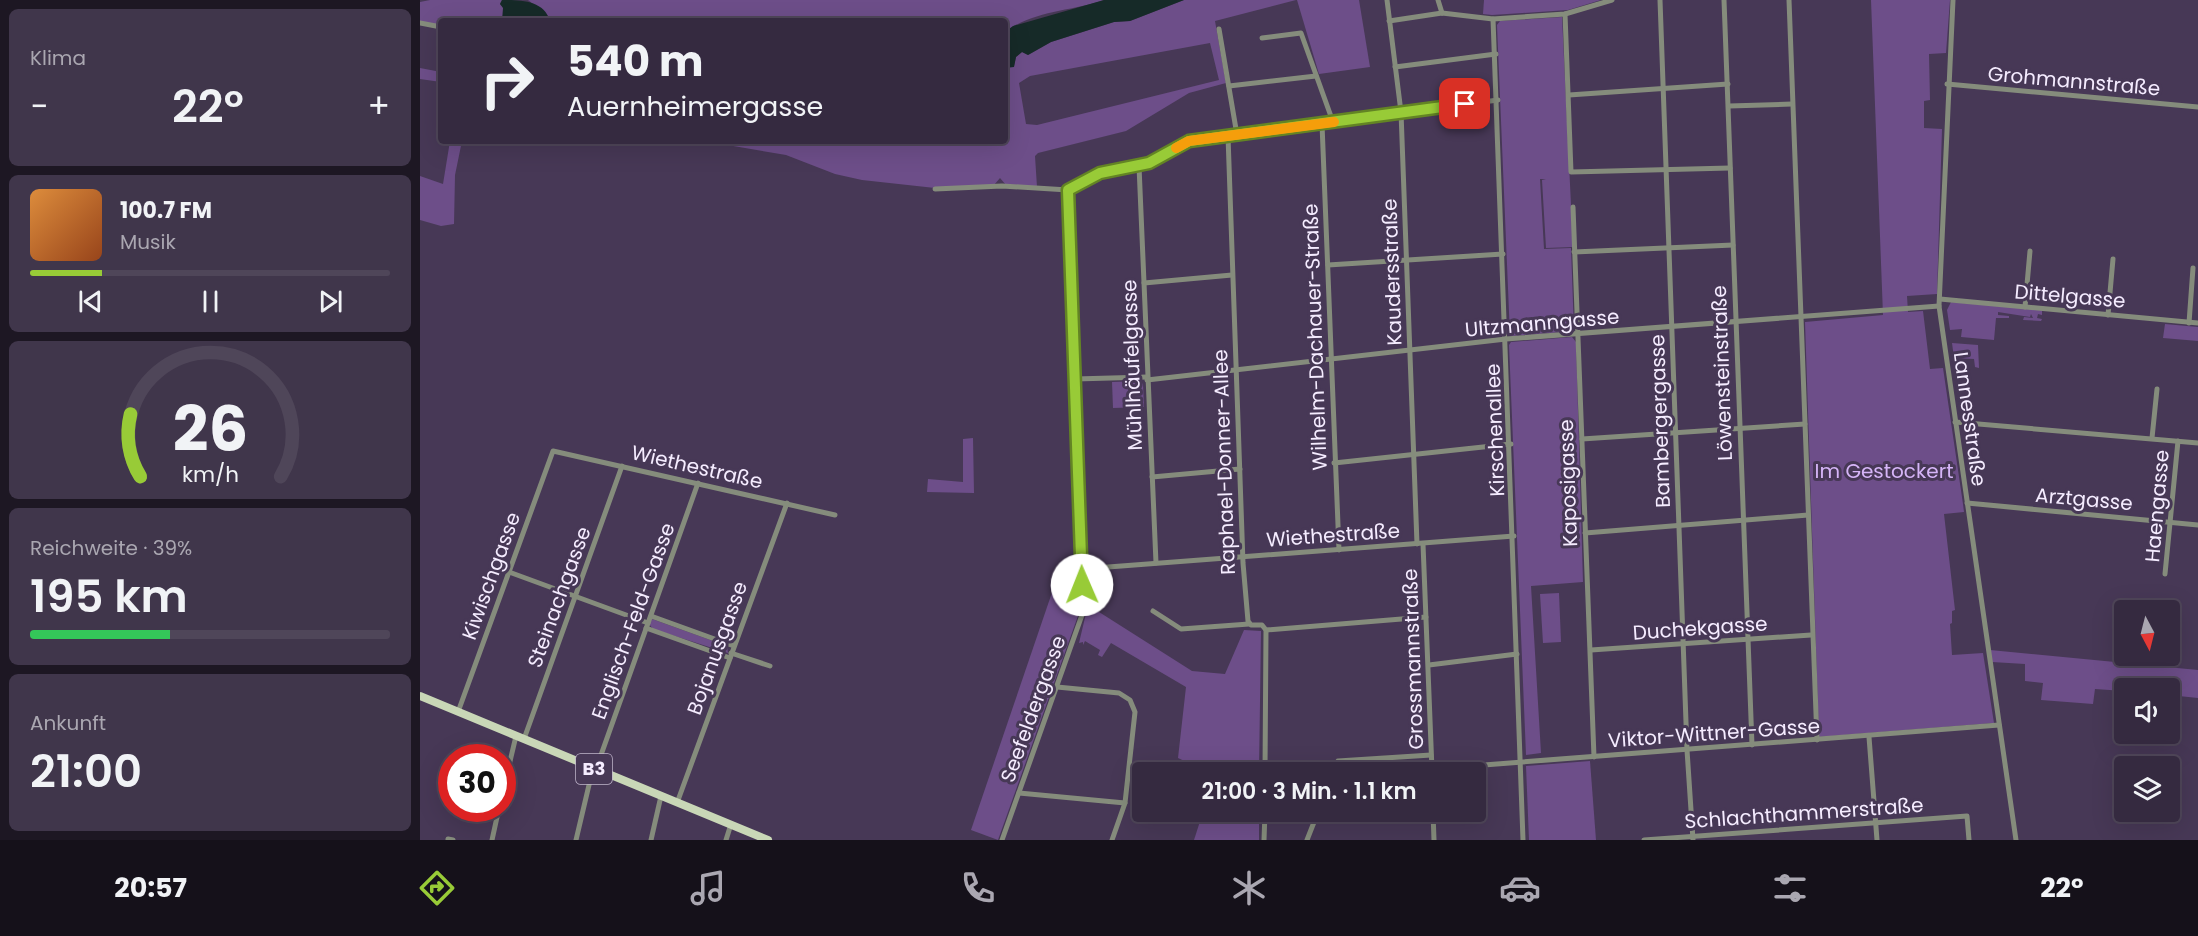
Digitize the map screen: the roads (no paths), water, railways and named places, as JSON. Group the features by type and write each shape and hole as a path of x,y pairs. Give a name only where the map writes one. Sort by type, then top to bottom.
{"main road":[{"name":"B3","path":"420,696 768,840"}],"street":[{"name":"Kaudersstraße","path":"1387,0 1401,112 1414,454 1420,544"},
{"path":"1438,0 1442,13"},
{"path":"1389,21 1442,13 1493,19 1565,14 1612,0"},
{"name":"Bambergergasse","path":"1660,0 1692,838"},
{"name":"Löwensteinstraße","path":"1724,0 1752,745"},
{"path":"1789,0 1811,635 1817,740"},
{"name":"Lannesstraße","path":"1953,0 1947,84 1940,302 1955,422 2016,840"},
{"path":"1565,14 1571,172 1730,168"},
{"name":"Kirschenallee","path":"1493,19 1511,444 1519,761 1524,840"},
{"path":"420,23 438,26"},
{"path":"1219,29 1237,135"},
{"path":"1262,38 1301,33 1333,122"},
{"path":"1395,67 1496,54"},
{"path":"1229,86 1316,76"},
{"path":"1569,94 1728,84"},
{"name":"Grohmannstraße","path":"1947,84 2198,107"},
{"path":"935,189 1002,186 1068,190 1100,173 1149,163 1189,141 1498,100"},
{"path":"1729,106 1792,104"},
{"name":"Wilhelm-Dachauer-Straße","path":"1322,124 1338,550"},
{"name":"Raphael-Donner-Allee","path":"1228,136 1243,557 1249,624"},
{"name":"Mühlhäufelgasse","path":"1139,166 1156,563"},
{"name":"Seefeldergasse","path":"1002,840 1082,615 1068,190"},
{"name":"Kaposigasse","path":"1573,207 1594,757"},
{"path":"1574,252 1732,245"},
{"path":"2025,307 2030,251"},
{"path":"1328,265 1503,254"},
{"path":"2108,315 2113,259"},
{"path":"2189,322 2193,267"},
{"path":"1144,283 1232,275"},
{"name":"Dittelgasse","path":"1940,302 2025,307 2198,323"},
{"name":"Ultzmanngasse","path":"1075,379 1147,379 1506,339 1801,317 1940,302"},
{"path":"2152,438 2157,389"},
{"path":"1955,422 2198,443"},
{"path":"1582,440 1805,424"},
{"name":"Haengasse","path":"2165,574 2178,441"},
{"path":"1334,463 1511,444"},
{"name":"Wiethestraße","path":"553,451 835,515"},
{"name":"Kiwischgasse","path":"458,712 553,451"},
{"name":"Steinachgasse","path":"516,751 575,598 622,466"},
{"path":"1152,477 1240,469"},
{"name":"Englisch-Feld-Gasse","path":"576,840 594,769 698,483"},
{"name":"Bojanusgasse","path":"677,803 787,503"},
{"name":"Arztgasse","path":"1967,503 2198,525"},
{"path":"1585,533 1808,515"},
{"name":"Wiethestraße","path":"1082,569 1514,536"},
{"name":"Grossmannstraße","path":"1420,544 1429,665 1431,762"},
{"path":"509,572 647,625 770,666"},
{"path":"1153,611 1181,629 1249,624 1262,625 1266,630 1265,762"},
{"path":"651,616 731,652"},
{"path":"1266,630 1426,617"},
{"name":"Duchekgasse","path":"1591,650 1811,635"},
{"path":"1429,665 1517,654"},
{"path":"1057,687 1119,693 1133,705 1135,712 1125,803 1112,840"},
{"name":"Viktor-Wittner-Gasse","path":"1486,765 1869,737 1999,725"},
{"path":"1869,737 1878,840"},
{"path":"1337,762 1431,754"},
{"path":"1019,793 1125,803"},
{"path":"651,840 661,796"},
{"name":"Schlachthammerstraße","path":"1644,840 1967,816 1969,840"},
{"path":"492,840 496,822"},
{"path":"1264,840 1265,822"},
{"path":"1307,840 1314,822"},
{"path":"1433,822 1434,840"},
{"path":"726,840 731,824"}],"park label":[{"name":"Im Gestockert","path":"1884,471"}]}
